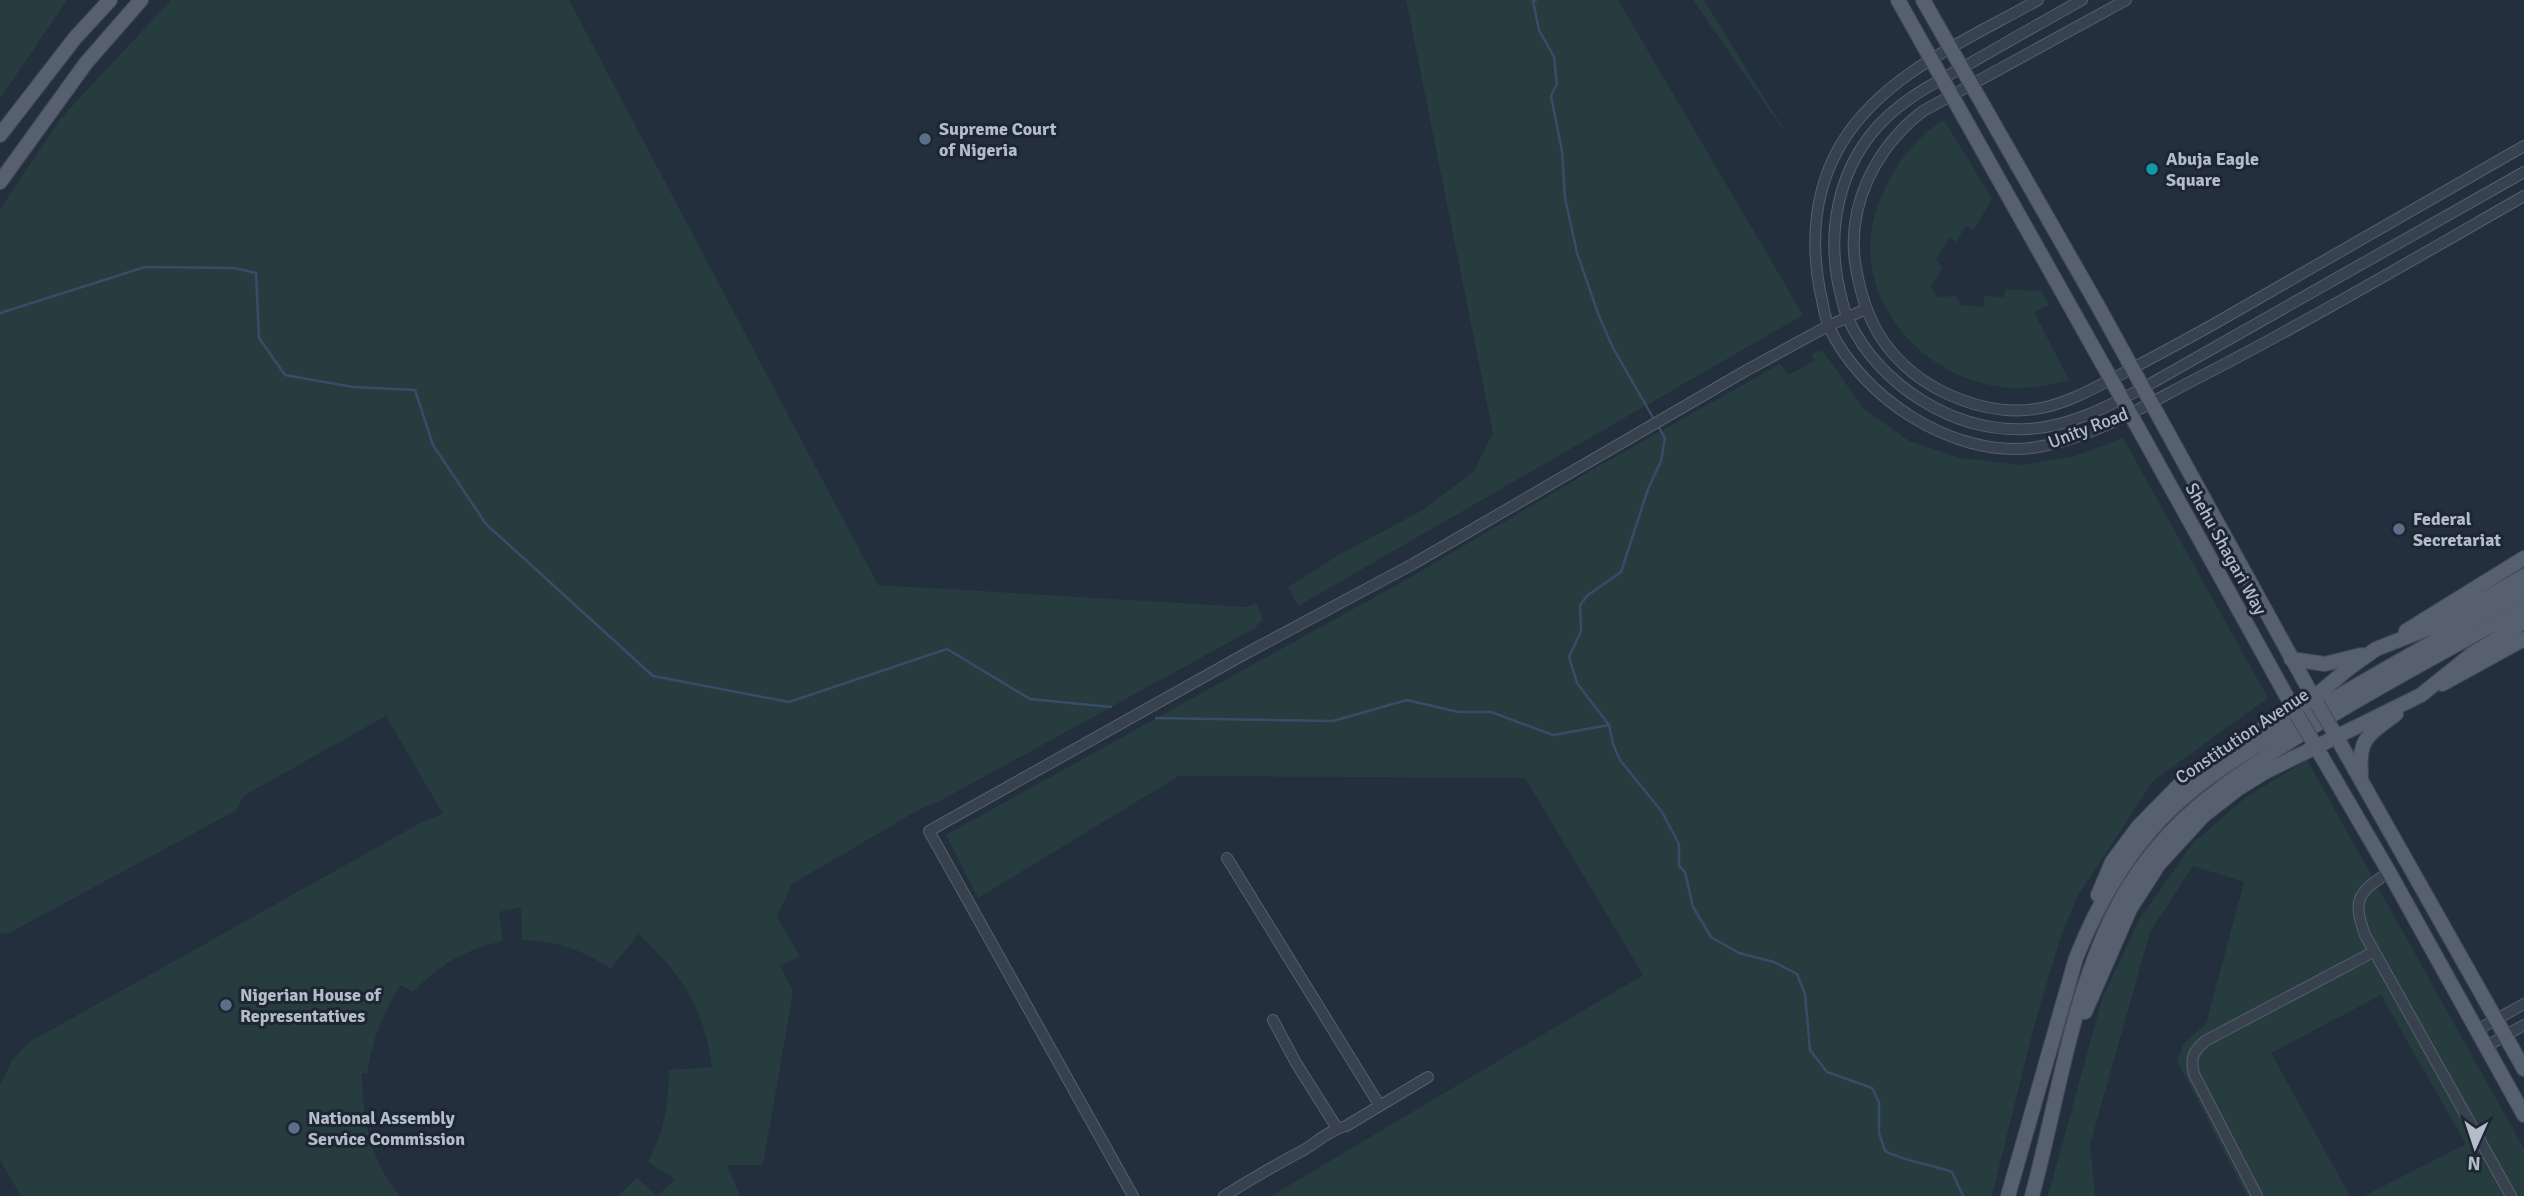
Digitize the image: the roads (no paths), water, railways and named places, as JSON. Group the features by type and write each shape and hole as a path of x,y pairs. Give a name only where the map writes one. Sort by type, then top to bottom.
{"main road":[{"path":"1,134 75,38 110,0"},
{"path":"0,182 94,54 142,0"},
{"name":"Shehu Shagari Way","path":"1898,0 2112,379 2295,712 2389,872 2524,1115"},
{"name":"Shehu Shagari Way","path":"1923,0 2151,402 2291,659 2524,1069"},
{"path":"2291,659 2325,664 2376,649 2524,558"},
{"name":"Constitution Avenue","path":"2008,1196 2076,958 2112,862 2138,827 2182,782 2210,761 2315,701 2376,649 2445,622 2524,576"},
{"name":"Constitution Avenue","path":"2090,923 2139,844 2161,819 2201,783 2339,695 2524,591"},
{"name":"Constitution Avenue","path":"2032,1196 2091,970 2122,896 2159,845 2180,821 2206,798 2267,755 2348,705 2524,607"},
{"path":"2361,780 2359,758 2362,745 2382,725 2472,654 2524,622"},
{"path":"2073,1034 2090,1003 2130,909 2159,864 2203,816 2239,788 2314,743 2421,695 2524,639"}],"street":[{"name":"Unity Road","path":"2038,0 1932,60 1890,87 1871,104 1834,157 1819,200 1814,241 1815,261 1828,326 1859,372 1882,395 1932,430 1957,439 1979,445 2029,448 2055,444 2125,406 2143,388 2524,172"},
{"name":"Unity Road","path":"2082,0 1942,78 1900,105 1885,118 1857,155 1840,195 1833,244 1837,278 1847,318 1873,359 1895,381 1928,404 1961,419 1982,425 2029,429 2053,426 2125,406 2151,402 2323,312 2524,196"},
{"name":"Unity Road","path":"2126,0 1923,111 1890,141 1877,160 1862,194 1853,254 1866,309 1890,350 1907,367 1956,398 1985,407 2018,410 2044,408 2070,400 2132,369 2524,146"},
{"path":"1133,1196 929,831 1401,570 1728,380 1828,326 1866,309"},
{"path":"1227,858 1380,1106"},
{"path":"2389,872 2360,895 2358,915 2373,951 2511,1196"},
{"path":"2257,1196 2194,1074 2191,1063 2193,1052 2205,1041 2373,951"},
{"path":"2477,1030 2524,1004"},
{"path":"1273,1020 1296,1063 1337,1128"},
{"path":"2486,1047 2524,1025"},
{"path":"1224,1196 1269,1167 1303,1150 1337,1128 1346,1126 1428,1077"}],"waterway":[{"path":"1536,0 1533,1 1539,30 1554,57 1557,84 1551,96 1562,151 1565,198 1577,253 1613,348 1655,421"},
{"path":"0,313 145,267 234,268 256,273 259,338 285,375 353,387 415,390 433,445 486,524 653,676 789,702 947,649 1030,699 1111,707"},
{"path":"1658,426 1665,438 1661,461 1648,489 1621,572 1588,595 1580,605 1581,631 1569,657 1577,683 1609,725 1620,760 1662,812 1679,844 1679,866 1685,872 1693,907 1711,937 1739,953 1774,962 1797,974 1805,994 1810,1050 1827,1072 1872,1088 1879,1102 1879,1133 1885,1151 1952,1172 1963,1196"},
{"path":"1156,718 1333,721 1407,700 1458,712 1491,712 1553,735 1609,725"}],"place":[{"name":"Supreme Court of Nigeria","path":"925,139"},
{"name":"Abuja Eagle Square","path":"2152,169"},
{"name":"Federal Secretariat","path":"2399,529"},
{"name":"Nigerian House of Representatives","path":"226,1005"},
{"name":"National Assembly Service Commission","path":"294,1128"}]}
